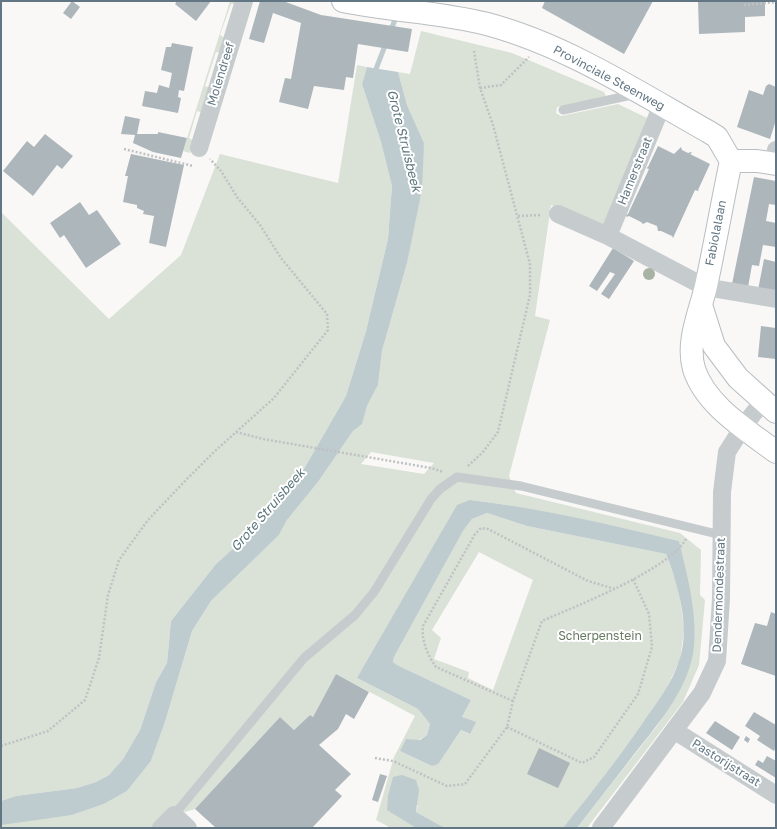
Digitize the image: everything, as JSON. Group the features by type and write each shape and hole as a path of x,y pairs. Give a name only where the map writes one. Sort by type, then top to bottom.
{"main road":[{"name":"Provinciale Steenweg","path":"343,1 372,7 462,18 489,25 542,44 572,57 640,93 717,137 731,161"},
{"path":"731,161 775,159"},
{"name":"Fabiolalaan","path":"731,161 692,343 694,369 704,390 720,408 776,452"},
{"path":"703,296 714,346 738,378 770,406"}],"street":[{"name":"Molendreef","path":"199,148 244,1"},
{"name":"Hamerstraat","path":"608,236 662,105"},
{"path":"558,214 608,236 703,296 776,299"},
{"name":"Dendermondestraat","path":"601,828 702,693 717,661 721,599 722,492 727,452 743,427 770,406"},
{"name":"Pastorijstraat","path":"675,731 776,795"},
{"path":"161,828 174,815 188,828"}],"lane":[{"path":"563,110 640,93"},
{"path":"174,815 304,658 355,615 374,592 431,499 440,489 457,477 521,486 721,535"}],"path":[{"path":"744,5 776,2"},
{"path":"480,88 501,85 542,44"},
{"path":"457,477 483,452 498,432 530,295 530,264 493,125 480,88 474,51"},
{"path":"1,746 48,731 85,700 99,658 108,595 119,560 148,520 210,456 274,398 328,330 327,314 281,258 260,225 237,197 221,171 199,148"},
{"path":"124,149 193,166"},
{"path":"518,216 558,214"},
{"path":"236,432 263,439 366,458 431,468"},
{"path":"513,701 436,668 430,659 422,633 423,626 475,534 481,528 488,529 588,581 615,589"},
{"path":"375,758 393,761 447,786 465,784 507,727 513,701 542,621 615,589 634,579 663,562 686,542"},
{"path":"507,727 582,762 594,757 638,694 652,647 649,614 634,579"}],"green space":[{"path":"230,1 239,1 238,5 231,4 220,35 227,39 222,53 216,52 205,86 211,88 204,113 197,111 189,138 194,141 190,153 183,151"},
{"name":"Scherpenstein","path":"421,31 512,53 604,92 607,98 557,107 556,113 561,116 618,104 647,118 603,228 551,205 535,316 550,320 509,476 516,493 680,533 701,550 700,595 705,600 699,665 683,702 587,828 577,828 657,726 677,695 691,663 679,541 549,513 497,503 470,500 357,678 418,709 430,724 427,735 400,751 432,766 450,746 461,730 469,734 462,717 471,700 393,662 394,657 463,531 472,519 487,513 527,526 666,554 679,590 684,630 680,660 666,689 619,758 563,828 445,828 416,812 418,805 388,810 416,828 391,828 376,820 394,757 415,716 336,674 313,717 310,715 294,730 280,717 195,809 174,815 161,828 1,828 1,825 11,822 72,815 104,804 127,791 151,761 165,722 192,631 211,601 279,535 287,520 318,482 353,431 362,423 367,406 378,385 382,351 407,263 424,143 407,105 398,72 410,74","holes":["371,452 434,463 424,474 361,464","479,552 533,580 493,690 468,678 469,672 434,659 441,638 432,630"]},
{"path":"357,65 367,67 362,84 381,142 392,186 388,239 366,331 346,396 301,474 247,536 216,564 171,621 167,663 156,682 140,730 123,759 109,775 96,782 77,788 16,796 1,801 1,212 109,319 181,255 220,154 338,183"}],"water":[{"path":"367,67 398,72 407,105 424,143 422,189 407,263 382,351 378,385 367,406 362,424 353,431 318,482 287,520 279,535 211,601 192,631 165,722 151,761 127,791 104,804 72,815 1,825 1,801 16,796 77,788 96,782 109,775 123,759 140,730 156,682 167,663 171,621 216,564 247,536 301,474 346,396 366,331 388,239 392,186 381,142 362,84"},
{"path":"470,500 549,512 679,541 691,593 695,633 691,662 686,678 679,693 660,721 577,828 563,828 605,775 634,735 664,692 676,669 684,635 682,607 675,579 666,554 527,526 487,513 472,519 463,531 394,657 393,662 471,700 462,717 476,722 470,734 461,730 438,764 432,766 400,751 406,739 420,740 427,735 430,724 418,709 357,678 457,505"},
{"path":"402,775 416,780 419,790 416,812 445,828 416,828 387,810 388,796 393,777"}],"building":[{"path":"72,1 80,7 71,19 63,13"},
{"path":"177,1 211,1 196,21 175,4"},
{"path":"260,1 283,1 321,15 412,29 408,52 358,44 353,78 346,77 344,90 314,86 308,109 279,102 285,78 291,79 301,23 273,13 264,43 249,39"},
{"path":"545,1 653,1 624,54 542,8"},
{"path":"698,1 765,1 765,16 745,17 745,32 699,34"},
{"path":"172,43 193,47 184,91 179,90 178,97 181,98 178,113 142,106 145,91 157,93 159,85 169,88 172,73 161,70 166,47 171,47"},
{"path":"769,84 776,87 776,120 770,139 737,127 749,90 763,95 766,86"},
{"path":"125,116 140,119 137,134 158,134 158,132 187,138 181,158 153,152 133,143 135,135 121,134"},
{"path":"45,134 73,156 62,169 57,165 33,196 3,171 27,141 34,147"},
{"path":"658,146 674,154 681,147 682,150 688,153 691,152 692,153 690,154 710,164 699,190 698,191 695,190 673,238 672,236 658,231 657,226 647,222 643,224 629,216 627,217 626,215 628,214 649,169 646,168 648,167"},
{"path":"131,154 184,165 166,247 149,243 154,216 143,214 144,211 137,208 137,205 123,202 128,176 125,176"},
{"path":"754,177 776,181 776,205 769,204 766,221 776,223 776,247 763,245 759,266 752,265 748,287 732,284"},
{"path":"80,202 89,215 97,210 121,244 86,268 64,235 60,238 50,223"},
{"path":"613,248 634,261 609,299 601,294 615,274 610,272 597,291 589,286"},
{"path":"764,259 776,262 776,292 758,290"},
{"path":"761,326 776,328 776,359 758,357"},
{"path":"771,612 776,614 776,676 741,664 755,623 767,626"},
{"path":"336,674 369,692 354,719 346,714 338,729 319,745 351,774 335,790 342,796 312,828 216,828 195,809 280,717 294,730 310,715 313,717"},
{"path":"754,712 776,725 776,747 774,751 757,740 760,736 745,726"},
{"path":"715,721 740,737 732,750 706,733"},
{"path":"746,736 750,739 748,743 744,740"},
{"path":"539,748 570,763 558,788 527,774"},
{"path":"767,756 776,761 776,778 755,765 758,760 763,763"},
{"path":"380,774 387,776 378,802 372,800"}],"waterway":[{"name":"Grote Struisbeek","path":"390,32 397,15"},
{"name":"Grote Struisbeek","path":"377,75 376,69 386,43"}]}
